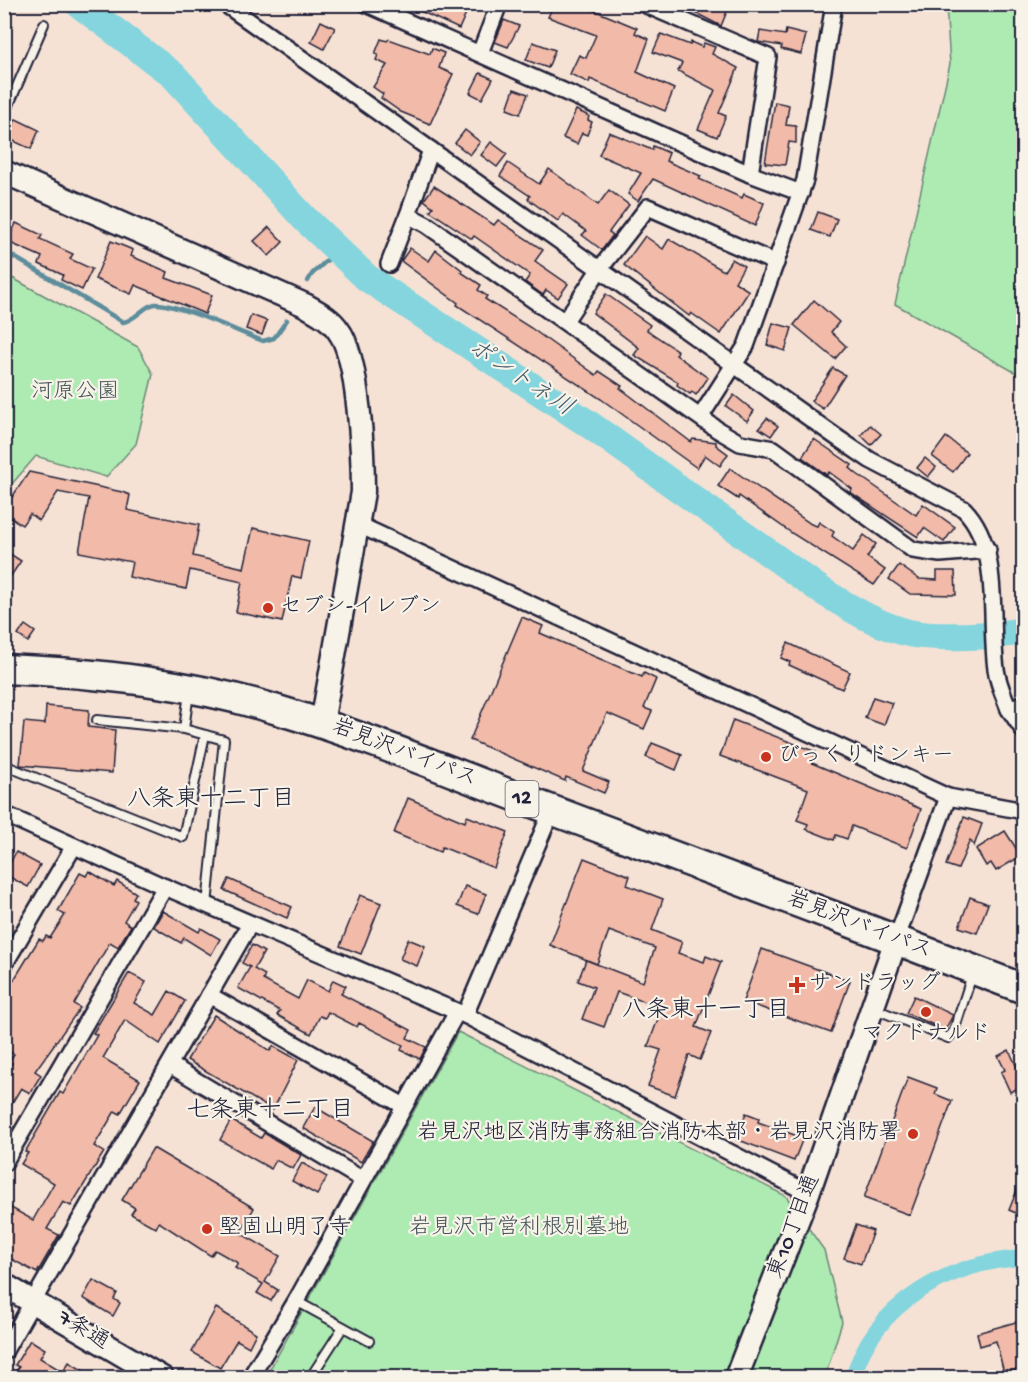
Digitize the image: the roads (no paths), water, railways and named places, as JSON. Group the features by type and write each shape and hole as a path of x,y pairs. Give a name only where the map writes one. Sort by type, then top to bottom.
{"highway":[{"name":"岩見沢バイパス","path":"6,672 102,675 190,688 321,723 1023,990"}],"street":[{"path":"225,4 870,460 964,509 974,520 988,550 995,660 999,686 1016,706 1023,731"},
{"path":"367,4 750,174 801,193"},
{"path":"480,53 500,4"},
{"path":"644,4 768,57 750,174"},
{"path":"701,416 746,346 801,193 808,167 834,4"},
{"path":"389,264 431,150"},
{"path":"4,172 305,305 324,316 338,329 350,355 360,434 363,492 359,525 321,723"},
{"path":"565,321 599,270 648,207 776,263"},
{"path":"408,215 740,443 774,449 913,550 940,554 988,550"},
{"path":"359,525 948,797 1023,811"},
{"path":"896,940 948,797"},
{"path":"250,1377 296,1301 404,1106 461,1014 552,810"},
{"path":"4,814 165,887 461,1014 808,1193"},
{"path":"4,965 75,846"},
{"path":"4,1162 165,887"},
{"path":"4,1352 250,924"},
{"name":"東10丁目通","path":"736,1377 808,1193 896,940"},
{"path":"209,995 404,1106"},
{"path":"170,1065 363,1180"},
{"name":"7条通","path":"4,1285 162,1377"}],"lane":[{"path":"4,116 44,24"},
{"path":"184,729 190,688"},
{"path":"97,720 184,729 224,740 207,905"},
{"path":"4,765 183,837 205,735"},
{"path":"874,1008 948,1038 954,1031 974,970"},
{"path":"296,1301 369,1341"},
{"path":"310,1377 343,1327"}],"waterway":[{"name":"ポントネ川","path":"79,4 173,75 304,218 367,278 590,425 822,591 875,621 909,633 966,636 1024,631"},
{"path":"308,281 312,274 338,250"},
{"path":"4,251 123,322 132,319 151,305 164,305 192,313 263,341 274,338 287,320"},
{"path":"853,1378 863,1352 878,1328 897,1308 919,1291 969,1268 997,1261 1024,1258"}],"place":[{"name":"セブン-イレブン","path":"268,608"},
{"name":"びっくりドンキー","path":"766,757"},
{"name":"サンドラッグ","path":"797,985"},
{"name":"マクドナルド","path":"926,1012"},
{"name":"岩見沢地区消防事務組合消防本部・岩見沢消防署","path":"913,1134"},
{"name":"堅固山明了寺","path":"207,1229"}],"district":[{"name":"八条東十二丁目","path":"211,800"},
{"name":"八条東十一丁目","path":"706,1011"},
{"name":"七条東十二丁目","path":"270,1111"}],"park label":[{"name":"河原公園","path":"75,393"},
{"name":"岩見沢市営利根別墓地","path":"519,1229"}]}
